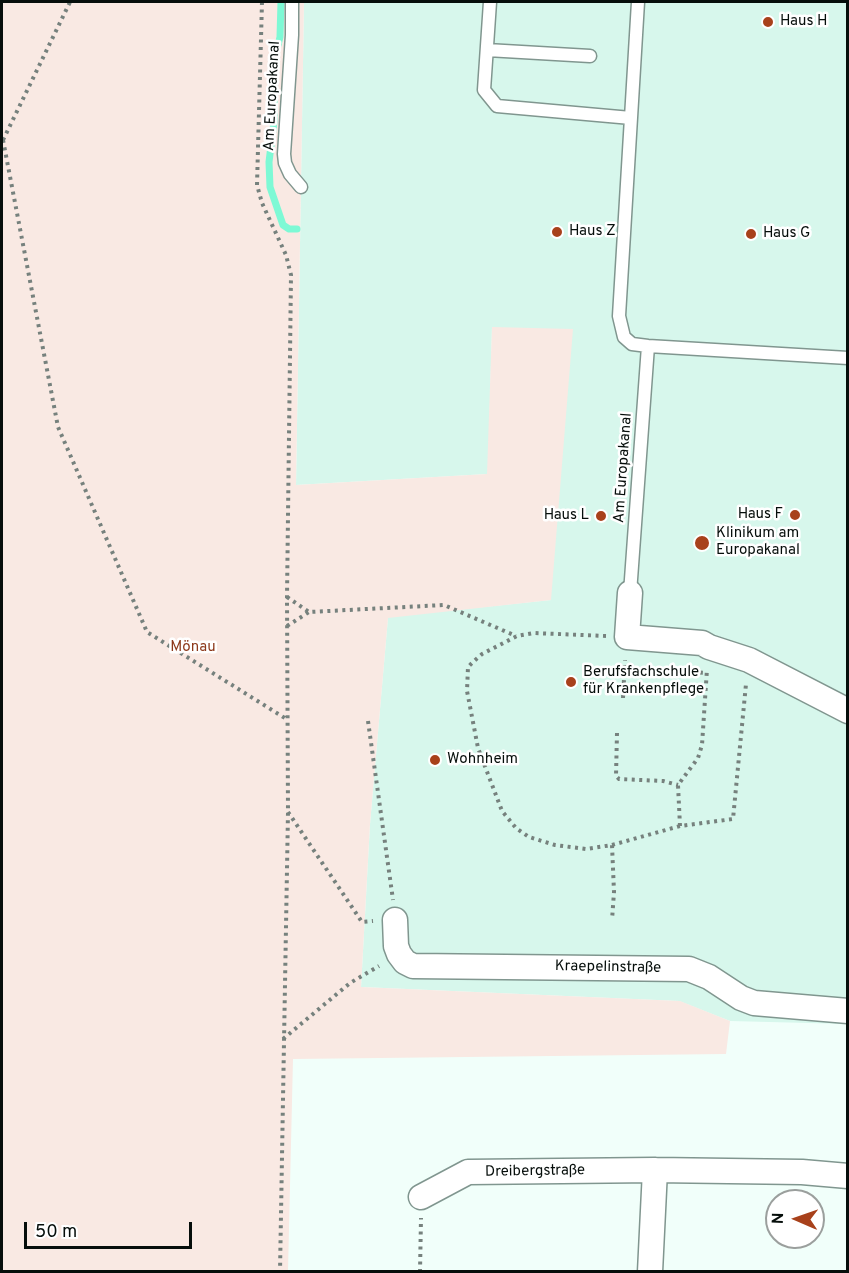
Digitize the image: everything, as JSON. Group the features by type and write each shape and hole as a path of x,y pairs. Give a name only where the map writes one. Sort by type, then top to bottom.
{"street":[{"path":"630,593 627,637 702,642 709,647 749,660 848,711"},
{"path":"396,920 396,946 399,954"},
{"name":"Kraepelinstraße","path":"399,954 405,962 413,966 689,969 709,977 741,998 754,1003 848,1011"},
{"path":"650,1272 655,1170"},
{"name":"Dreibergstraße","path":"421,1197 468,1172 655,1170 802,1172 848,1176"}],"lane":[{"name":"Am Europakanal","path":"292,2 284,154 290,174 301,187"},
{"path":"490,2 484,90 497,106 630,118"},
{"path":"638,2 619,316 624,337 632,344 648,346 848,358"},
{"path":"487,50 590,56"},
{"name":"Am Europakanal","path":"630,593 648,346"}],"path":[{"path":"70,2 2,142 58,427 147,632 288,720"},
{"path":"261,2 257,185 262,203 286,255 291,274 287,597 288,812 280,1272"},
{"path":"287,597 309,612"},
{"path":"287,626 309,612 444,605 517,636"},
{"path":"623,698 627,637 534,633 517,636 482,654 468,667 467,691 478,748 502,812 516,828 529,837 586,849 612,845 680,826 733,819 749,660"},
{"path":"680,826 678,785 698,758 702,745 709,647"},
{"path":"625,668 707,673"},
{"path":"288,812 362,922 396,920 368,721"},
{"path":"617,733 616,776 663,781 678,785"},
{"path":"612,845 614,892 612,920"},
{"path":"283,1040 350,983 399,954"},
{"path":"420,1272 421,1197"}],"shaded area":[{"name":"Klinikum am Europakanal","path":"304,2 847,2 847,1024 730,1021 679,1001 361,987 370,824 388,617 551,600 492,328 488,474 296,485"}],"green space":[{"name":"Mönau","path":"2,2 304,2 296,485 487,474 492,327 573,329 551,600 388,618 370,824 361,987 680,1001 730,1021 726,1054 293,1059 288,1271 2,1272"}],"waterway":[{"path":"281,2 280,37 274,61 274,121 269,162 270,187 283,225 289,229 297,229"}],"place":[{"name":"Haus H","path":"768,22"},
{"name":"Haus Z","path":"557,232"},
{"name":"Haus G","path":"751,234"},
{"name":"Haus F","path":"795,515"},
{"name":"Haus L","path":"601,516"},
{"name":"Klinikum am Europakanal","path":"702,543"},
{"name":"Berufsfachschule für Krankenpflege","path":"571,682"},
{"name":"Wohnheim","path":"435,760"}]}
